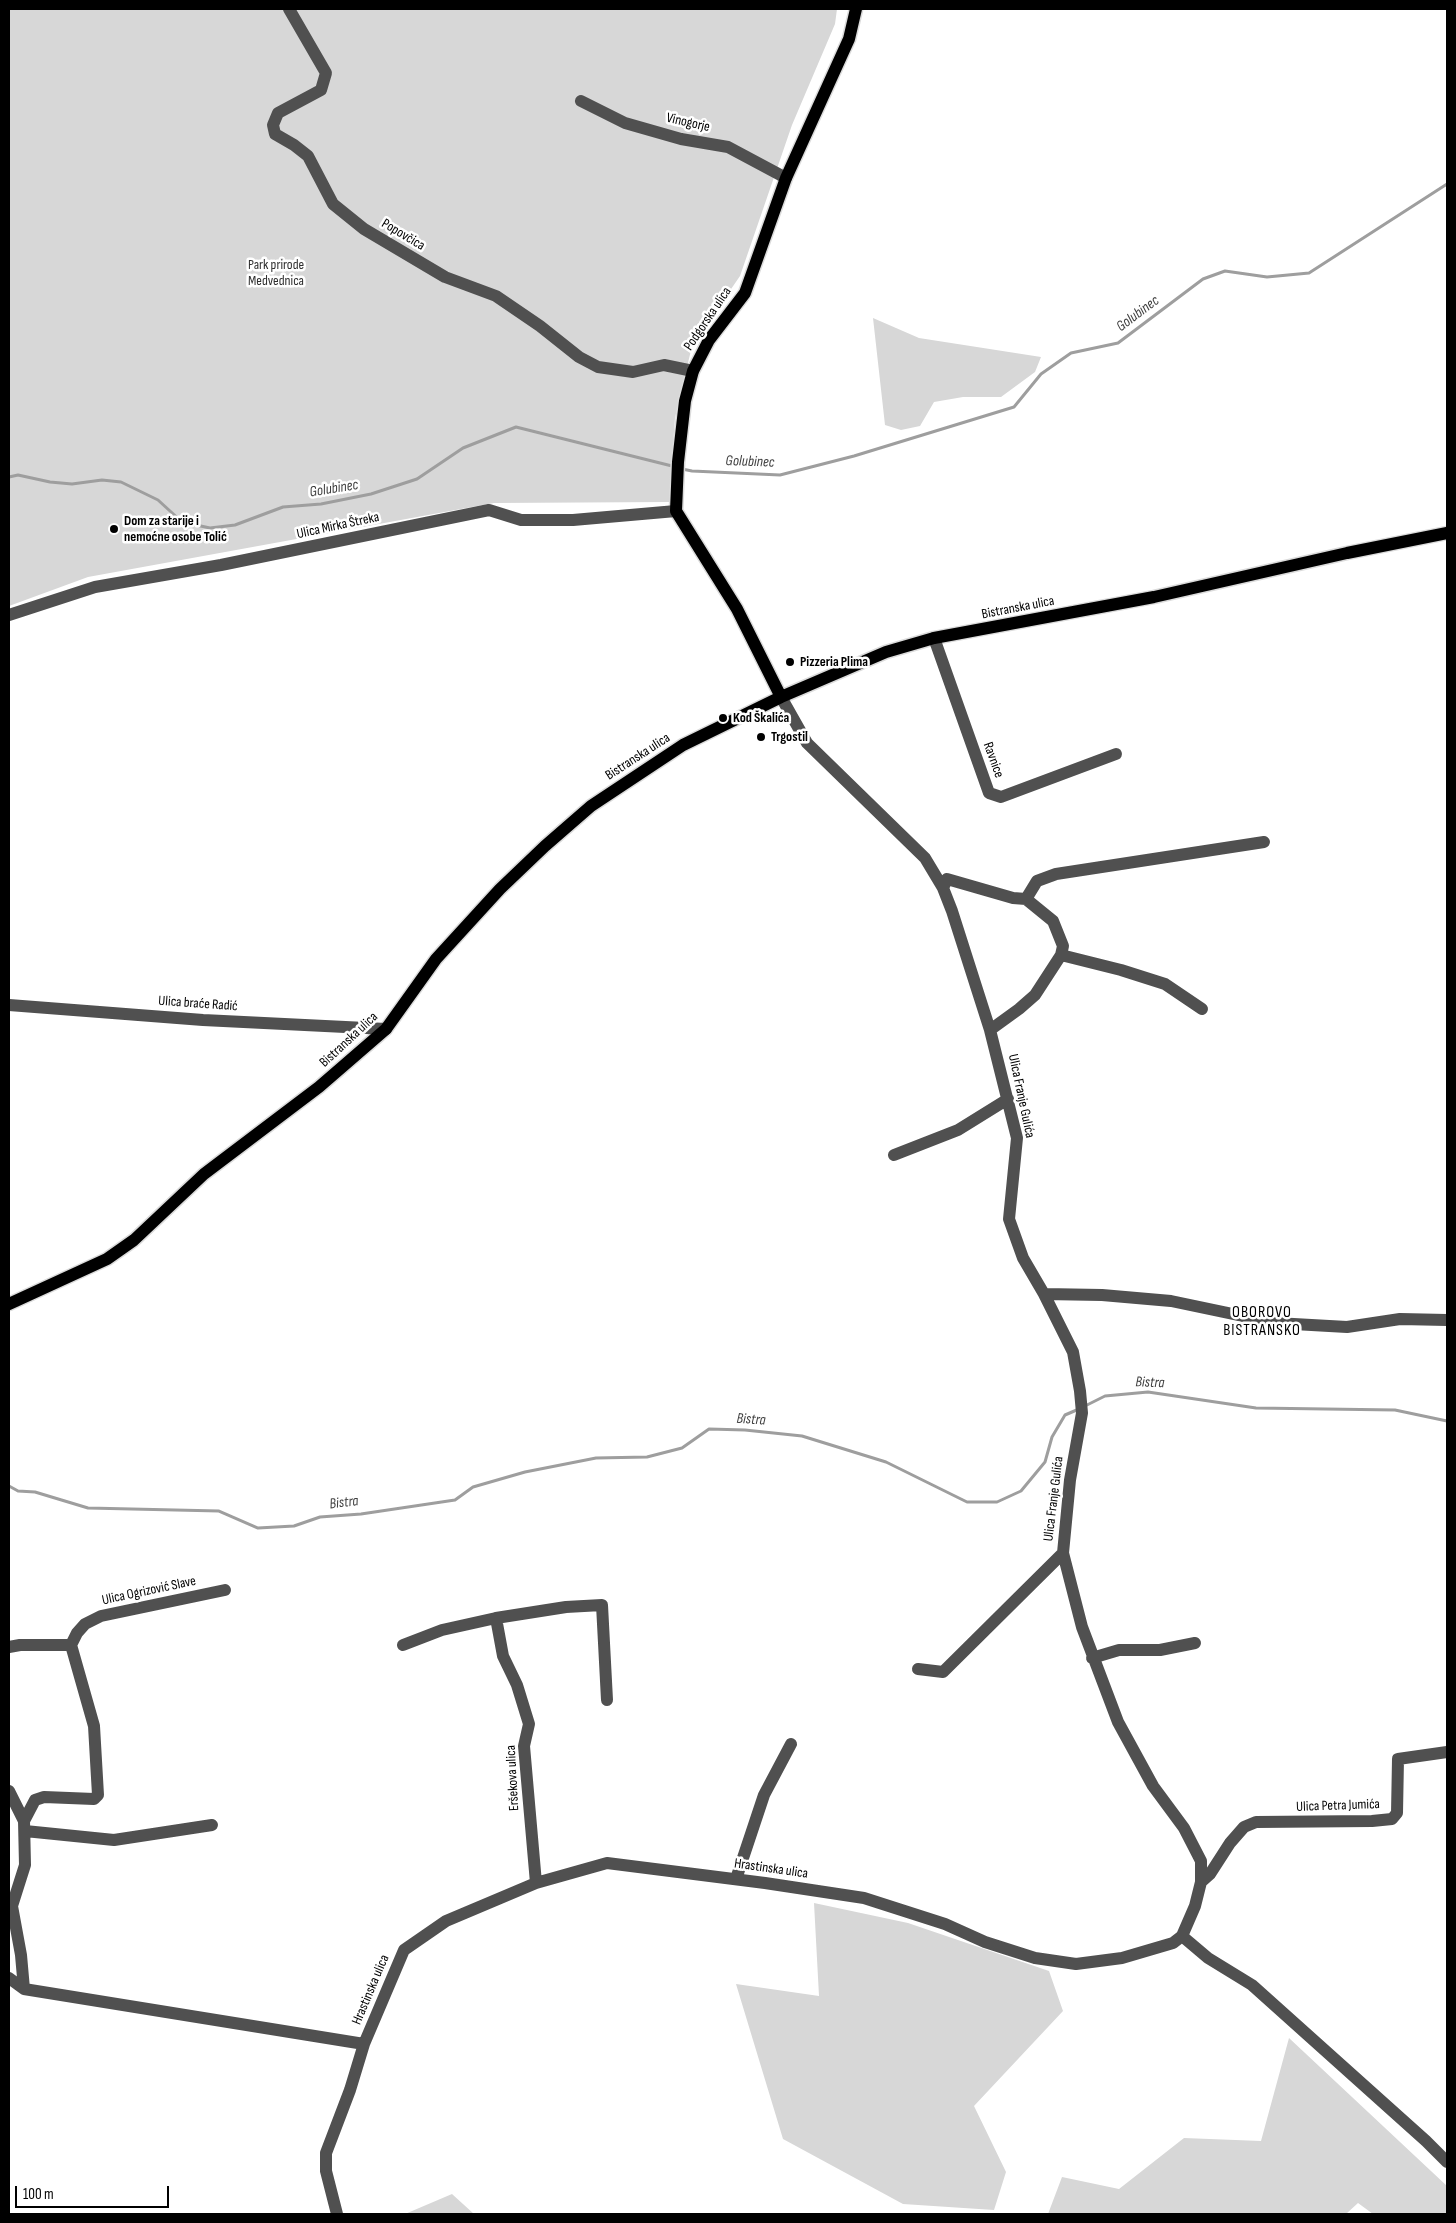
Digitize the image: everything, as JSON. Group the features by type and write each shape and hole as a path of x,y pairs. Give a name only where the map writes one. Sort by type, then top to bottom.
{"main road":[{"name":"Podgorska ulica","path":"676,511 678,467 685,401 693,371 709,340 744,293 786,178 849,39 856,9"},
{"path":"676,511 738,609 781,697"},
{"name":"Bistranska ulica","path":"9,1304 107,1259 134,1240 204,1174 319,1088 386,1029 436,960 500,889 591,806 683,745 781,697 886,652 934,638 1154,597 1347,553 1447,533"}],"street":[{"name":"Popovčica","path":"289,9 326,73 321,90 278,114 273,125 275,134 308,156 333,204 364,228 445,276 496,296 540,326 579,357 598,367 633,372 664,365 693,371"},
{"name":"Vinogorje","path":"581,101 625,123 681,139 728,147 786,178"},
{"name":"Ulica Mirka Štreka","path":"9,615 95,587 221,565 489,510 521,520 556,520 676,511"},
{"name":"Ravnice","path":"934,638 989,793 1001,797 1116,754"},
{"name":"Ulica Franje Gulića","path":"781,697 807,743 925,858 943,888 990,1030 1017,1138 1009,1219 1023,1258 1044,1294 1072,1352 1080,1391 1082,1413 1070,1480 1063,1553 1092,1658 1118,1722 1154,1786 1184,1828 1201,1861 1200,1882"},
{"path":"1026,899 1037,881 1056,874 1264,842"},
{"path":"943,888 947,879 1013,898 1026,899 1053,921 1063,946 1061,955 1034,995 1019,1009 990,1030"},
{"path":"1061,955 1121,970 1165,984 1202,1010"},
{"name":"Ulica braće Radić","path":"9,1004 203,1020 386,1029"},
{"path":"894,1155 958,1130 1008,1099"},
{"path":"1044,1294 1171,1301 1285,1323 1347,1327 1400,1319 1447,1320"},
{"name":"Ulica Franje Gulića","path":"918,1669 943,1672 1063,1553"},
{"name":"Ulica Ogrizović Slave","path":"71,1645 77,1633 85,1624 101,1616 225,1590"},
{"path":"403,1645 442,1630 496,1618 566,1607 602,1605 607,1700"},
{"name":"Eršekova ulica","path":"496,1618 503,1656 517,1685 529,1724 524,1746 536,1883"},
{"path":"1092,1658 1119,1650 1160,1650 1195,1643"},
{"path":"9,1647 20,1645 71,1645 94,1726 99,1782 98,1795 94,1799 44,1797 35,1800 25,1826 25,1865 12,1906 24,1990"},
{"path":"736,1879 764,1795 791,1744"},
{"name":"Ulica Petra Jumića","path":"1200,1882 1210,1874 1230,1843 1244,1827 1256,1822 1372,1821 1392,1819 1397,1813 1398,1759 1447,1752"},
{"path":"9,1792 25,1826"},
{"path":"25,1826 114,1840 212,1826"},
{"name":"Hrastinska ulica","path":"337,2214 326,2171 326,2153 350,2090 364,2044 404,1950 446,1921 536,1883 606,1863 736,1879 864,1898 946,1924 985,1942 1035,1958 1076,1964 1122,1958 1172,1943 1182,1936"},
{"path":"1200,1882 1195,1906 1182,1936 1208,1958 1252,1985 1447,2162"},
{"name":"Hrastinska ulica","path":"9,1978 24,1990 364,2044"}],"green space":[{"name":"Park prirode Medvednica","path":"9,9 837,9 835,24 792,125 740,276 692,346 675,418 669,502 494,503 88,577 9,606"},
{"path":"873,318 919,338 1041,357 1035,372 1001,397 963,397 934,402 920,426 901,430 885,425"},
{"path":"814,1903 908,1923 1049,1971 1063,2011 974,2106 1006,2172 994,2210 903,2204 783,2139 736,1984 819,1996"},
{"path":"1289,2038 1447,2186 1447,2214 1373,2214 1358,2203 1346,2214 1048,2214 1062,2177 1119,2189 1184,2138 1261,2141"},
{"path":"452,2194 474,2214 405,2214"}],"waterway":[{"name":"Golubinec","path":"682,469 780,475 854,456 1014,407 1041,374 1071,353 1118,343 1203,279 1225,271 1267,277 1309,273 1447,184"},
{"name":"Golubinec","path":"9,477 18,475 50,482 72,484 102,480 121,482 158,500 182,522 210,528 235,525 283,507 321,504 371,494 417,479 463,448 516,427 676,467"},
{"name":"Bistra","path":"1085,1406 1105,1396 1148,1392 1256,1408 1395,1410 1447,1421"},
{"name":"Bistra","path":"9,1486 18,1491 35,1492 88,1508 219,1511 258,1528 294,1526 320,1517 361,1514 455,1500 473,1487 525,1472 596,1458 647,1457 682,1448 709,1429 745,1430 802,1436 886,1462 967,1502 997,1502 1021,1491 1045,1462 1052,1437 1065,1415 1079,1409"}],"place":[{"name":"Dom za starije i nemoćne osobe Tolić","path":"114,529"},
{"name":"Pizzeria Plima","path":"790,662"},
{"name":"Kod Škalića","path":"723,718"},
{"name":"Trgostil","path":"761,737"}],"district":[{"name":"OBOROVO BISTRANSKO","path":"1262,1322"}]}
